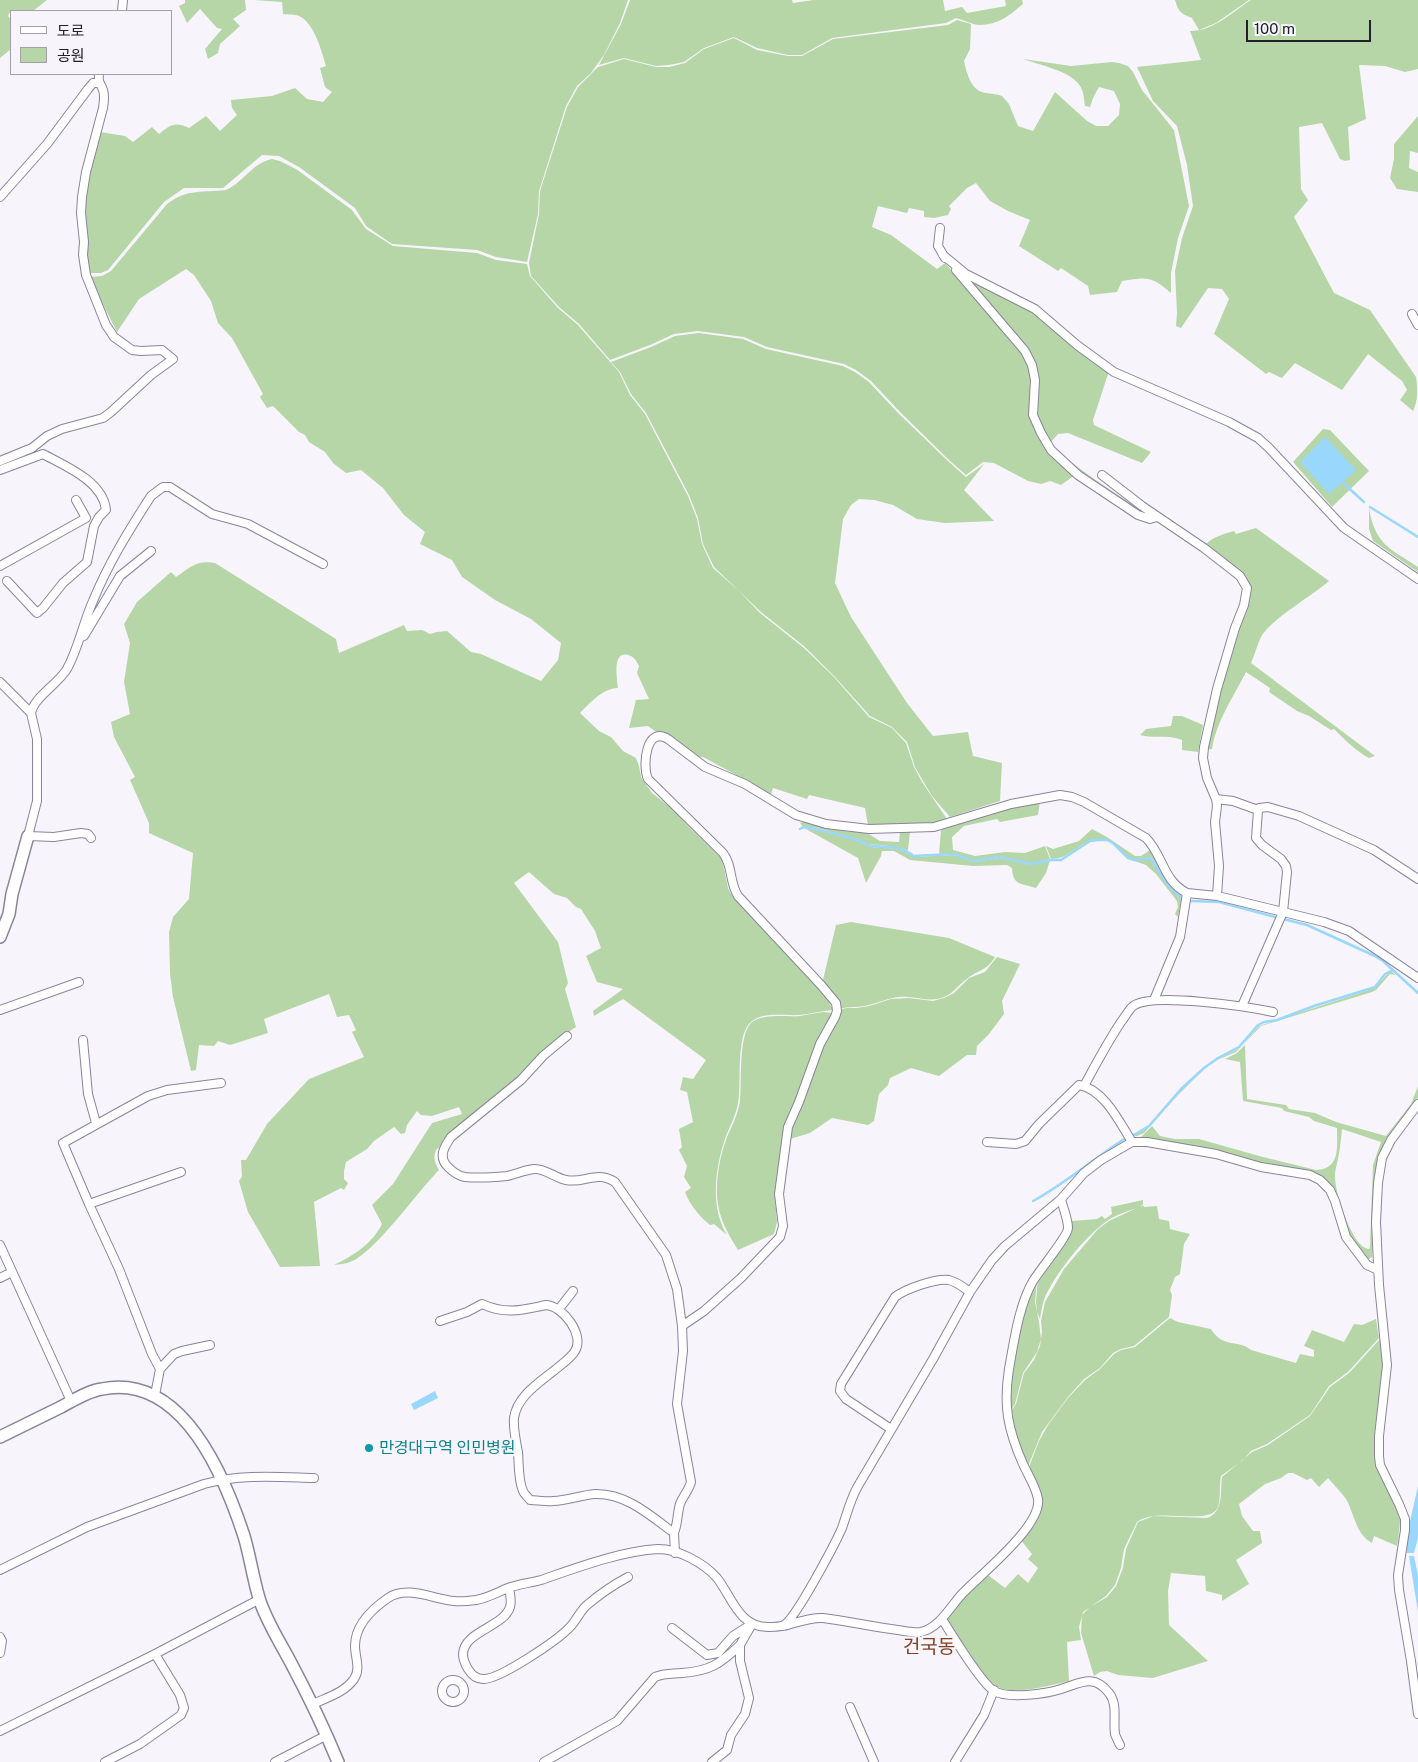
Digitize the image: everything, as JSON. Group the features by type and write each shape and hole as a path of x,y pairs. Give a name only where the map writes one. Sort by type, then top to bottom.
{"street":[{"path":"0,462 32,448 47,436 62,429 103,418 112,412 151,375 173,359 162,350 132,350 114,337 106,325 86,275 83,255 82,197 86,172 103,108 104,97 103,90 98,83 99,75"},
{"path":"0,197 47,144 93,83 98,83"},
{"path":"940,228 938,246 943,255 1014,336 1032,365 1034,380 1033,415 1051,450 1068,468 1138,515 1150,519 1157,517"},
{"path":"943,255 966,274 1035,309 1077,345 1114,372 1229,422 1258,438 1344,528 1418,579"},
{"path":"1412,314 1418,325"},
{"path":"0,470 43,454 90,482 98,490 106,510 94,526 87,562 63,583 43,608 36,613 7,580"},
{"path":"1102,475 1240,576 1247,588 1244,605 1216,689 1204,747 1203,758 1207,778 1216,799 1215,822 1219,866 1217,896"},
{"path":"79,644 85,621 102,580 151,496 163,487 170,487 212,514 248,524 323,564"},
{"path":"0,566 86,518 76,500"},
{"path":"0,937 9,914 12,894 37,801 37,739 31,713 32,707 54,686 66,670 79,644 120,576 151,551"},
{"path":"0,684 31,713"},
{"path":"682,1326 704,1311 741,1278 780,1237 783,1231 779,1194 788,1127 820,1044 835,1017 837,1006 834,999 822,985 738,896 732,884 729,861 723,853 678,807 660,793 648,779 645,769 646,757 654,738 665,737 705,767 745,784 796,815 845,827 869,829 934,827 1011,804 1054,796 1072,797 1146,838 1153,847 1169,879 1177,888 1187,894 1217,896 1349,931 1418,978"},
{"path":"1216,799 1234,801 1258,810 1259,808 1268,807 1299,816 1374,850 1418,879"},
{"path":"1242,1006 1283,912 1286,866 1281,859 1262,845 1256,838 1258,810"},
{"path":"28,836 54,837 81,833 88,834 91,838"},
{"path":"1154,1000 1180,937 1187,894"},
{"path":"0,1010 79,982"},
{"path":"1084,1086 1111,1037 1132,1007 1138,1002 1154,1000 1209,1002 1273,1012"},
{"path":"567,1036 543,1056 520,1080 451,1137 444,1148 442,1156 445,1164 454,1173 464,1177 507,1176 535,1169 572,1181 600,1176 608,1178 614,1182 666,1255 677,1290 682,1326 683,1351 677,1404 691,1482 689,1491 679,1507 678,1522 674,1533 675,1552"},
{"path":"83,1040 88,1094 96,1124"},
{"path":"160,1368 152,1354 119,1269 63,1143 148,1096 167,1090 221,1083"},
{"path":"987,1142 1016,1144 1025,1141 1039,1124 1079,1085 1097,1094 1114,1111 1132,1142"},
{"path":"1418,1104 1392,1140 1382,1158 1377,1192 1377,1255 1387,1365 1378,1456 1380,1465 1399,1504 1404,1519 1405,1530 1399,1570 1399,1590 1418,1714"},
{"path":"783,1626 800,1603 826,1558 843,1525 850,1501 934,1359 970,1292 992,1260 1005,1246 1061,1199 1084,1173 1101,1160 1132,1142 1147,1142 1216,1154 1261,1167 1310,1175 1330,1190 1346,1237 1367,1265 1378,1270"},
{"path":"89,1204 181,1172"},
{"path":"313,1704 345,1689 355,1678 357,1660 355,1646 360,1626 388,1598 397,1593 406,1592 456,1601 478,1600 565,1570 625,1555 659,1549 689,1557 709,1570 717,1578 737,1610 752,1624 766,1627 783,1626 823,1618 880,1628 922,1632 942,1619 961,1595 984,1575 1021,1535 1038,1509 1038,1498 1012,1439 1006,1401 1009,1370 1024,1302 1033,1282 1052,1252 1066,1237 1068,1229 1061,1199"},
{"path":"0,1245 71,1401"},
{"path":"0,1278 12,1272"},
{"path":"891,1429 846,1399 840,1392 842,1384 895,1297 904,1291 938,1280 947,1280 959,1284 970,1292"},
{"path":"560,1309 573,1291"},
{"path":"440,1321 467,1312 482,1304 494,1310 512,1312 546,1306 560,1309 574,1330 578,1342 576,1350 568,1359 530,1391 517,1408 514,1420 522,1490 530,1500 553,1502 595,1494 620,1498 640,1509 674,1533"},
{"path":"155,1395 160,1368 174,1354 210,1345"},
{"path":"0,1437 71,1401 101,1389 124,1388 144,1391 166,1402 188,1425 211,1458 222,1479 244,1536 266,1615 313,1704 338,1762"},
{"path":"0,1570 87,1527 197,1486 222,1479 243,1476 314,1478"},
{"path":"509,1588 511,1598 509,1610 498,1621 470,1639 463,1652 464,1660 471,1672 481,1679 492,1678 527,1659 568,1630 588,1604 614,1585 628,1578"},
{"path":"0,1731 156,1654 260,1599"},
{"path":"942,1619 977,1671 994,1690 1010,1696 1052,1691 1081,1681 1093,1681 1102,1685 1114,1702 1116,1734 1120,1744"},
{"path":"672,1628 707,1655 718,1653 733,1636 752,1624"},
{"path":"544,1762 616,1721 655,1677 663,1674 688,1673 713,1667 740,1645 752,1624"},
{"path":"0,1637 2,1641 0,1653"},
{"path":"712,1762 727,1750 731,1735 745,1714 749,1698 740,1661 740,1645"},
{"path":"105,1762 148,1739 181,1715 184,1708 180,1695 156,1654"},
{"path":"460,1682 471,1672"},
{"path":"955,1762 984,1715 994,1690"},
{"path":"850,1707 874,1762"},
{"path":"276,1762 327,1735"}],"green space":[{"path":"0,0 47,0 34,10 10,10 8,16 10,19 10,50 0,58"},
{"path":"185,0 245,0 246,10 233,19 240,26 220,44 218,53 208,59 205,49 222,29 217,28 200,9 187,23 179,6 185,3"},
{"path":"254,0 628,0 620,23 604,55 591,73 577,86 566,106 539,191 538,214 527,262 496,257 477,250 392,244 366,226 355,208 299,167 279,156 262,155 223,188 184,188 164,202 108,270 101,273 88,273 84,190 100,132 125,136 133,142 152,127 159,134 166,128 176,124 189,128 206,116 220,131 237,115 232,108 231,100 272,96 295,88 307,99 323,102 332,92 325,87 320,68 326,66 317,38 309,24 299,16 283,14 282,2"},
{"path":"630,0 792,0 793,3 813,0 943,0 945,11 962,7 967,13 1006,6 1005,0 1022,0 1023,4 998,21 986,25 977,25 956,18 946,23 832,38 802,55 788,55 757,48 734,37 704,48 684,62 656,66 624,58 599,65 621,24"},
{"path":"1175,0 1249,0 1216,23 1199,30 1192,18 1180,12"},
{"path":"1251,0 1418,0 1418,69 1405,72 1385,66 1359,65 1366,119 1348,127 1350,160 1340,159 1322,123 1299,127 1301,189 1308,200 1294,217 1334,293 1370,310 1416,377 1417,395 1413,411 1400,400 1407,390 1402,381 1368,354 1342,390 1295,363 1282,378 1269,372 1266,374 1214,334 1229,299 1222,289 1208,288 1181,328 1176,326 1175,271 1182,238 1193,206 1187,165 1177,126 1153,101 1137,67 1201,60 1190,31 1207,28 1215,24"},
{"path":"957,20 971,24 970,49 964,61 970,81 981,92 1002,96 1009,104 1018,126 1033,131 1055,92 1087,121 1096,126 1108,126 1119,115 1120,104 1114,91 1099,87 1090,107 1085,106 1080,86 1070,76 1023,59 1071,66 1112,62 1128,66 1142,90 1174,130 1189,206 1178,238 1171,273 1171,293 1159,283 1149,279 1138,279 1122,281 1117,292 1090,295 1088,286 1061,268 1058,271 1019,246 1030,220 990,201 976,183 967,188 949,206 951,209 948,215 934,218 924,217 924,211 909,208 907,213 878,206 872,227 891,235 937,269 945,263 1025,355 1030,368 1029,417 1050,454 1075,475 1061,485 1050,481 1041,484 1028,481 994,463 983,462 966,475 900,412 871,381 844,364 767,347 744,337 698,331 674,334 610,360 579,324 559,307 531,276 529,263 539,214 540,191 567,107 578,87 598,67 624,59 656,67 669,67 685,63 704,49 734,38 757,50 788,56 802,56 833,39 948,25"},
{"path":"1418,116 1418,153 1410,151 1409,168 1418,172 1418,192 1397,189 1390,178 1394,159 1394,144"},
{"path":"272,159 296,169 352,210 366,229 393,246 477,253 496,260 527,264 530,276 558,308 578,325 619,372 630,395 645,414 688,496 697,519 702,544 713,568 760,613 804,648 834,677 869,717 892,728 906,743 914,767 922,782 947,819 935,823 868,825 865,808 809,795 807,799 773,788 770,797 757,786 703,757 695,757 660,731 656,732 648,726 629,728 636,700 649,699 637,673 639,666 634,658 628,655 623,655 618,661 618,688 602,693 580,713 599,731 611,737 623,751 636,758 641,777 652,793 674,810 722,859 731,894 826,997 833,1010 799,1015 762,1016 751,1022 746,1028 741,1049 738,1103 722,1151 717,1175 716,1200 718,1212 727,1235 714,1224 710,1225 706,1222 689,1201 685,1192 691,1188 684,1177 687,1166 679,1150 682,1147 679,1129 693,1122 687,1092 680,1090 683,1077 693,1079 706,1060 623,999 594,1016 593,1011 623,989 597,982 586,956 601,948 595,931 581,909 576,907 567,898 554,894 529,872 514,883 558,942 568,983 565,989 576,1027 554,1042 511,1084 436,1150 435,1160 439,1170 396,1221 360,1257 348,1263 334,1265 368,1243 378,1231 382,1224 372,1205 393,1184 432,1123 462,1114 459,1107 432,1116 421,1115 417,1111 407,1125 405,1133 401,1134 394,1127 374,1141 367,1149 346,1162 344,1179 348,1183 344,1190 341,1188 314,1202 320,1266 280,1267 248,1212 239,1181 242,1177 241,1160 246,1160 267,1124 309,1079 364,1057 352,1032 356,1030 349,1015 337,1017 329,994 264,1019 268,1033 230,1045 218,1041 214,1046 199,1045 196,1070 191,1071 173,997 170,974 169,932 173,917 189,899 193,853 149,833 149,823 130,780 135,777 114,737 111,722 130,714 124,682 130,643 124,624 137,602 171,572 176,577 198,563 208,562 215,563 336,639 339,653 404,625 407,631 422,630 430,634 447,631 471,652 481,654 541,681 558,660 561,643 531,619 495,600 462,577 452,560 420,544 425,532 404,515 383,488 361,470 346,473 333,463 325,452 309,442 305,435 299,432 273,406 267,408 260,397 263,394 232,338 218,323 211,301 194,275 186,269 139,299 117,332 89,277 102,276 111,271 167,204 189,193 226,190 253,168"},
{"path":"955,267 1027,306 1109,371 1093,420 1094,425 1151,452 1142,463 1068,433 1058,434 1050,443 1085,473 1150,516 1142,514 1095,485 1052,449 1038,421 1036,410 1039,391 1035,367"},
{"path":"699,333 743,339 766,349 843,366 869,382 898,413 966,477 984,464 964,490 994,521 945,523 917,519 893,505 874,500 859,499 851,505 843,519 835,583 851,617 907,703 933,736 968,732 973,756 1002,763 1000,801 950,817 932,796 923,781 915,767 907,742 892,727 870,716 805,647 761,612 714,567 703,544 698,518 689,495 646,413 631,394 620,372 611,362 675,336"},
{"path":"1323,429 1330,430 1369,471 1332,507 1293,462"},
{"path":"1369,508 1379,537 1391,549 1418,567 1418,572 1373,541 1369,529"},
{"path":"1256,528 1329,581 1282,615 1266,630 1261,637 1251,663 1375,756 1369,758 1364,755 1334,729 1331,730 1297,711 1269,692 1270,688 1246,672 1221,719 1212,749 1206,750 1228,659 1243,618 1250,587 1246,576 1205,545 1226,533 1234,531 1236,534"},
{"path":"1173,716 1182,716 1203,725 1198,752 1182,750 1182,740 1176,738 1140,735 1146,729 1171,726"},
{"path":"1040,801 1038,815 1000,822 997,819 964,826 952,837 953,850 975,856 1005,852 1025,853 1045,846 1050,859 1032,864 999,856 974,861 954,853 939,854 941,830 984,813"},
{"path":"810,820 836,826 843,831 867,833 880,841 899,842 900,832 910,832 908,850 867,844 860,840 817,828 803,827 800,823"},
{"path":"804,828 838,835 868,846 897,849 913,857 954,855 974,862 999,858 1032,865 1050,860 1046,873 1036,888 1016,881 1012,868 1007,865 973,866 910,860 894,851 882,851 866,883 858,858"},
{"path":"1092,829 1135,856 1141,856 1150,850 1163,873 1181,894 1182,899 1169,884 1151,857 1139,860 1127,857 1111,841 1093,840 1065,856 1051,859 1046,846 1053,849 1079,841"},
{"path":"1150,858 1168,885 1181,900 1178,917 1175,914 1178,907 1177,901 1156,874 1146,865 1134,861"},
{"path":"851,922 949,938 995,957 985,968 972,975 944,997 931,999 897,997 864,1006 837,1010 822,984 836,925"},
{"path":"997,957 1020,964 1002,1001 1004,1014 977,1046 976,1055 967,1055 939,1076 911,1068 890,1078 888,1085 879,1094 874,1121 868,1125 832,1118 810,1133 787,1140 789,1127 837,1011 846,1008 869,1006 891,999 909,998 933,1001 944,998 954,993 969,978 985,972"},
{"path":"1389,972 1396,975 1390,974 1372,992 1261,1026 1241,1046 1259,1026 1375,988"},
{"path":"823,1012 833,1013 833,1016 808,1069 781,1142 781,1166 775,1194 777,1222 774,1234 738,1250 722,1219 717,1197 717,1182 722,1152 739,1106 742,1049 747,1029 751,1023 761,1018 800,1016"},
{"path":"1245,1045 1247,1099 1286,1105 1289,1109 1315,1113 1336,1122 1386,1136 1411,1104 1418,1086 1418,1097 1376,1175 1372,1257 1367,1260 1354,1245 1340,1212 1317,1174 1263,1163 1215,1150 1139,1139 1152,1126 1160,1136 1175,1139 1199,1139 1316,1170 1330,1166 1336,1155 1337,1128 1314,1121 1309,1117 1284,1111 1282,1108 1243,1101 1240,1062 1225,1059 1237,1053","holes":["1342,1129 1381,1142 1373,1165 1369,1249 1356,1239 1345,1217 1335,1182 1335,1173"]},
{"path":"1240,1048 1204,1069 1144,1133 1134,1136 1149,1127 1181,1090 1205,1068 1218,1059"},
{"path":"1143,1200 1143,1204 1139,1207 1107,1221 1080,1246 1062,1268 1048,1290 1043,1302 1040,1319 1036,1302 1038,1277 1070,1231 1072,1221 1097,1219 1102,1216 1105,1219 1112,1214 1111,1207"},
{"path":"1143,1205 1144,1207 1157,1206 1159,1219 1169,1221 1170,1229 1190,1234 1184,1244 1180,1274 1175,1277 1170,1290 1172,1295 1169,1317 1134,1346 1113,1353 1100,1368 1084,1379 1042,1432 1028,1466 1014,1437 1009,1414 1016,1404 1024,1373 1034,1360 1040,1346 1041,1321 1045,1302 1064,1269 1098,1229 1109,1221"},
{"path":"1037,1279 1035,1302 1041,1339 1037,1352 1023,1373 1015,1404 1009,1413 1010,1383 1024,1302"},
{"path":"1170,1318 1178,1322 1211,1329 1226,1342 1296,1363 1300,1354 1314,1357 1314,1350 1304,1346 1312,1330 1344,1342 1354,1324 1362,1325 1376,1319 1379,1338 1348,1372 1329,1386 1310,1415 1267,1444 1251,1451 1243,1460 1221,1476 1219,1503 1213,1513 1205,1516 1157,1516 1137,1522 1124,1549 1121,1568 1115,1585 1106,1596 1083,1612 1079,1627 1081,1640 1067,1642 1069,1681 1025,1690 1000,1688 978,1667 945,1618 964,1595 988,1575 1005,1588 1018,1574 1028,1583 1038,1568 1028,1559 1032,1554 1020,1539 1037,1513 1029,1467 1039,1441 1068,1398 1085,1380 1100,1369 1114,1354 1121,1350 1135,1347"},
{"path":"1380,1339 1383,1367 1374,1451 1378,1469 1398,1510 1400,1522 1397,1546 1374,1536 1372,1543 1366,1539 1359,1529 1346,1499 1328,1478 1319,1487 1311,1478 1307,1480 1293,1473 1288,1473 1265,1484 1239,1504 1242,1516 1253,1531 1260,1531 1262,1543 1236,1560 1249,1584 1222,1601 1222,1595 1206,1591 1205,1576 1171,1573 1168,1591 1169,1625 1208,1661 1153,1678 1118,1675 1107,1671 1100,1672 1094,1676 1081,1633 1082,1615 1090,1607 1107,1597 1116,1586 1123,1568 1126,1549 1138,1522 1154,1516 1207,1518 1212,1515 1219,1506 1222,1477 1252,1452 1268,1445 1310,1416 1330,1387 1349,1373"}],"water":[{"path":"1325,437 1356,470 1329,494 1300,462"},
{"path":"435,1391 438,1398 414,1410 411,1404"},
{"path":"1418,1486 1418,1538 1414,1553 1407,1553 1405,1543"},
{"path":"1409,1556 1414,1556 1418,1575 1418,1612"}],"waterway":[{"path":"1342,482 1364,502"},
{"path":"1370,507 1418,537"},
{"path":"800,829 804,827 811,828 858,840 868,845 898,848 913,856 954,854 974,861 999,857 1032,864 1061,860 1090,841 1107,840 1113,843 1128,858 1134,860 1150,858 1168,885 1182,899"},
{"path":"1191,901 1219,902 1275,917"},
{"path":"1283,919 1307,925 1375,956 1418,993"},
{"path":"1132,1136 1149,1126 1181,1089 1204,1068 1239,1047 1258,1025 1375,987 1385,974 1393,970"},
{"path":"1033,1201 1126,1138"}],"place":[{"name":"만경대구역 인민병원","path":"369,1448"}],"district":[{"name":"건국동","path":"929,1647"}]}
